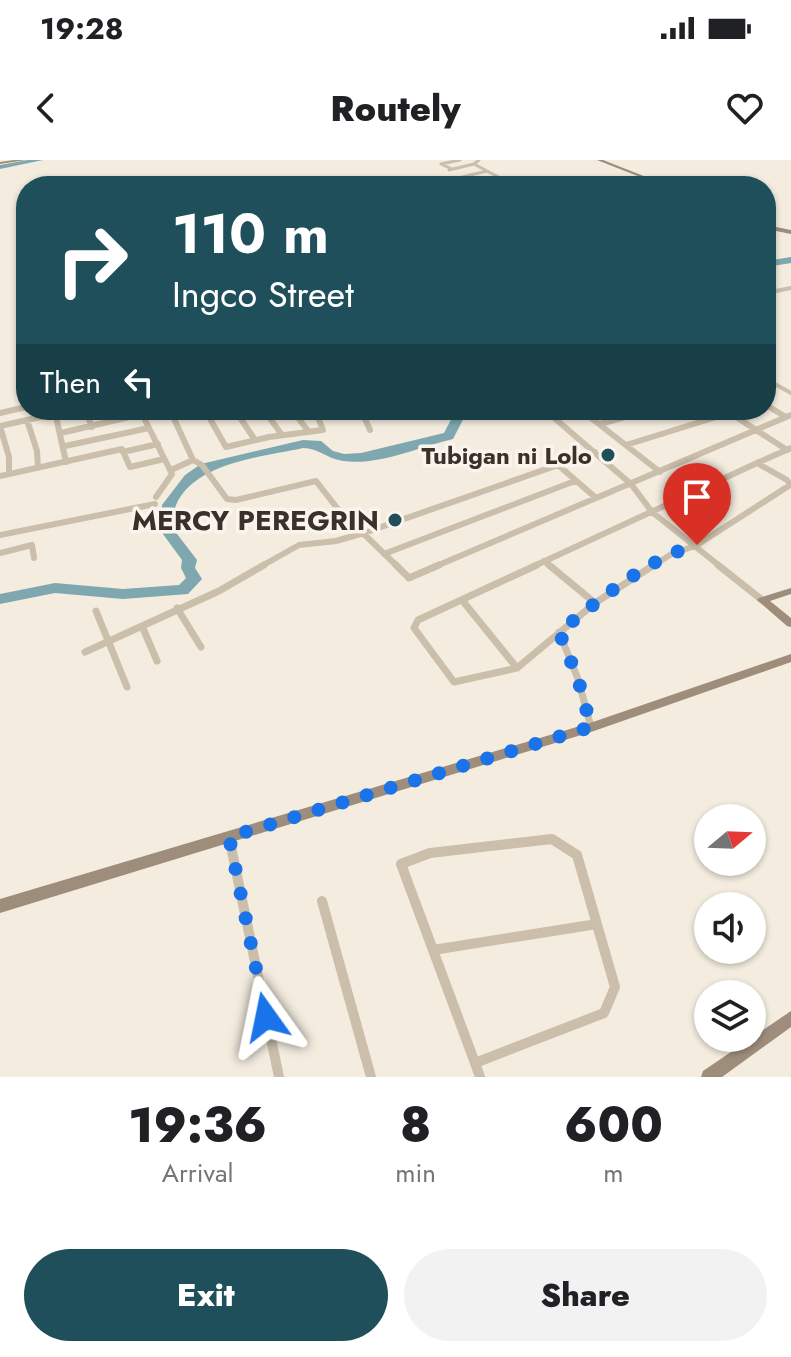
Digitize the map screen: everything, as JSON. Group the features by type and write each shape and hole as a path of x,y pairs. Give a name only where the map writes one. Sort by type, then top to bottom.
{"street":[{"path":"0,163 24,160"},
{"path":"452,169 441,164 460,160"},
{"path":"445,171 479,160"},
{"path":"599,160 641,176"},
{"path":"474,164 496,176"},
{"path":"466,176 487,171"},
{"path":"776,291 791,288"},
{"path":"175,420 193,460 204,468 231,500 316,481 337,508 409,578 788,416"},
{"path":"9,474 0,426 27,420 37,451 38,468"},
{"path":"57,420 66,462"},
{"path":"89,420 92,427"},
{"path":"61,433 119,420"},
{"path":"0,535 155,500 172,474 145,420"},
{"path":"211,420 226,447 323,430 319,420"},
{"path":"242,420 255,440"},
{"path":"271,420 282,435"},
{"path":"300,420 309,432"},
{"path":"366,420 370,430"},
{"path":"557,420 631,484 652,512 791,623"},
{"path":"595,420 660,472"},
{"path":"600,424 614,420"},
{"path":"626,445 700,420"},
{"path":"741,420 790,450"},
{"path":"65,446 149,428"},
{"path":"123,452 158,444"},
{"path":"0,476 122,449 130,467 164,459"},
{"path":"757,463 787,480 790,485 697,545 670,555 595,603 517,668 461,683 449,679 414,623 544,561 757,463 790,450"},
{"path":"85,652 108,644 245,577 299,545 336,541 364,533 595,452"},
{"path":"171,470 193,460"},
{"path":"557,464 596,498"},
{"path":"384,554 575,481"},
{"path":"30,529 34,558"},
{"path":"0,553 32,545"},
{"path":"544,561 595,603"},
{"path":"762,600 791,591"},
{"path":"462,600 517,668"},
{"path":"177,608 201,647"},
{"path":"96,611 127,687"},
{"path":"142,626 157,661"},
{"path":"559,632 578,679 591,727"},
{"path":"0,906 591,727 791,658"},
{"path":"229,837 279,1077"},
{"path":"475,1063 604,1013 615,987 577,855 552,839 430,853 401,864 480,1077"},
{"path":"322,901 371,1077"},
{"path":"433,950 597,924"},
{"path":"709,1077 791,1018"}],"waterway":[{"path":"0,167 40,160"},
{"path":"776,262 791,260"},
{"path":"0,599 55,588 123,594 183,590 194,579 188,568 190,560 167,530 169,505 190,478 206,467 303,444 317,444 329,453 344,457 380,454 449,436 457,420"}],"place":[{"name":"Tubigan ni Lolo","path":"608,455"},
{"name":"MERCY PEREGRIN","path":"395,520"}],"route":[{"path":"266,1017 229,837 591,727 578,679 559,632 595,603 670,555 697,545"}]}
